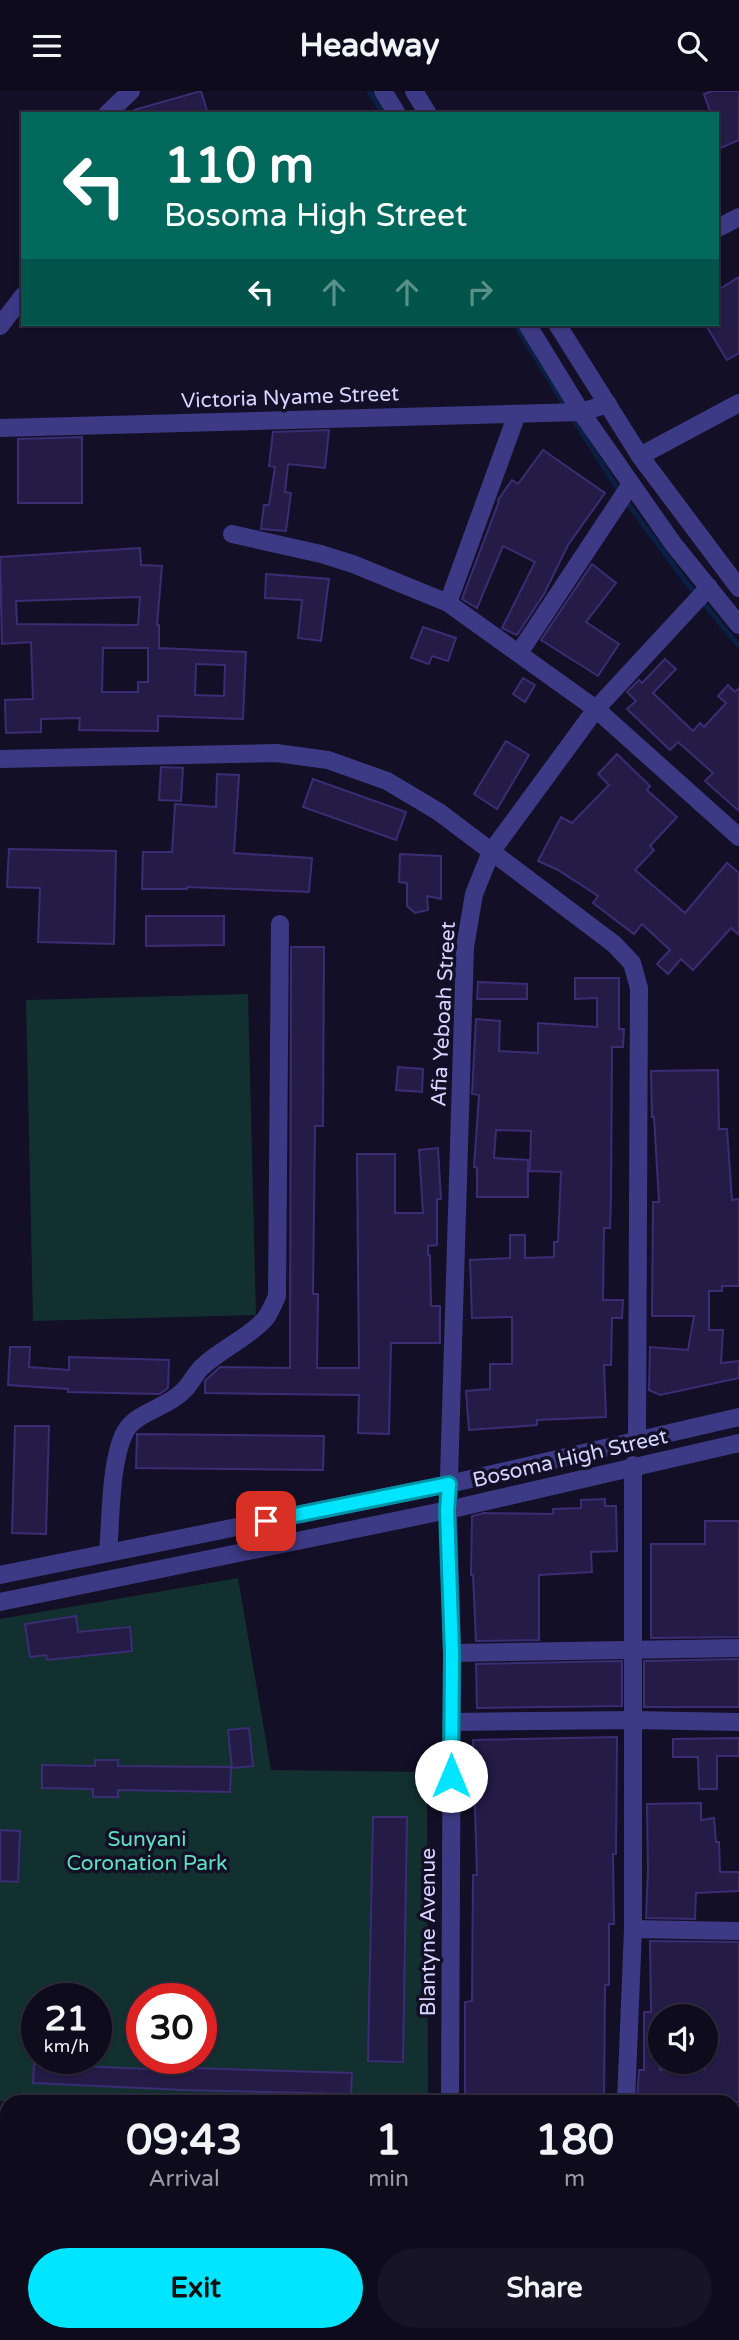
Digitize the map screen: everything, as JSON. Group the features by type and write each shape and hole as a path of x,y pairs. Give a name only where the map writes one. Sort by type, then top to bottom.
{"street":[{"path":"109,112 131,91"},
{"path":"383,91 396,112"},
{"path":"414,91 427,112"},
{"path":"719,227 739,217"},
{"path":"0,326 21,299"},
{"path":"528,326 581,412 674,545 739,625"},
{"path":"558,326 640,456 739,588"},
{"path":"640,456 739,403"},
{"name":"Victoria Nyame Street","path":"0,428 581,412 608,404"},
{"path":"448,603 517,414"},
{"path":"519,653 631,484"},
{"path":"232,534 353,563 448,603 597,709 739,837"},
{"name":"Afia Yeboah Street","path":"447,1510 465,947 474,894 491,852 597,709 709,587"},
{"path":"0,759 276,753 328,759 387,781 439,812 614,944 632,963 639,988 637,1441"},
{"path":"108,1553 117,1453 126,1429 189,1387 199,1370 219,1352 251,1332 266,1318 277,1296 281,924"},
{"name":"Bosoma High Street","path":"0,1575 449,1484 739,1417"},
{"name":"Bosoma High Street","path":"0,1602 447,1510 739,1443"},
{"path":"626,2095 633,1929 634,1465"},
{"name":"Blantyne Avenue","path":"447,1510 452,1653 450,2095"},
{"path":"452,1653 739,1648"},
{"path":"451,1722 739,1722"},
{"path":"633,1929 739,1931"}],"green space":[{"path":"248,994 256,1315 33,1321 26,1000"},
{"name":"Sunyani Coronation Park","path":"238,1578 271,1770 427,1772 428,2095 0,2095 0,1619"}],"building":[{"path":"201,91 207,112 134,112"},
{"path":"712,91 739,91 739,140 719,149 719,112 710,112 704,94"},
{"path":"739,277 739,353 727,360 706,326 719,326 719,289"},
{"path":"329,430 325,468 288,464 285,492 291,493 286,531 261,529 264,505 269,505 275,467 269,466 273,432"},
{"path":"82,437 82,503 18,503 18,439"},
{"path":"543,450 605,493 568,545 544,594 517,635 502,628 535,562 503,546 477,608 462,599 498,500 512,480 518,484"},
{"path":"140,548 141,565 162,566 157,625 159,648 246,652 243,719 158,716 158,731 79,730 80,718 41,719 41,732 6,733 5,700 33,699 31,642 2,644 0,557","holes":["140,597 138,625 17,624 16,601","103,648 148,648 148,682 138,682 138,692 102,692","196,664 225,665 224,696 195,695"]},
{"path":"592,564 616,583 586,622 619,644 598,676 541,640"},
{"path":"266,574 329,579 321,641 298,638 302,600 265,598"},
{"path":"423,627 456,638 448,661 432,656 429,664 411,658"},
{"path":"665,659 676,669 653,693 693,731 700,723 704,727 726,703 718,696 728,685 735,692 739,688 739,811 705,781 713,773 678,742 670,750 627,709 636,701 627,692 639,680 642,683"},
{"path":"523,678 535,685 525,702 513,694"},
{"path":"506,741 529,755 497,809 474,794"},
{"path":"617,754 650,786 647,790 677,817 650,846 654,850 635,870 685,913 727,863 739,873 739,935 731,928 693,970 681,959 668,974 657,964 670,950 642,924 634,934 593,903 598,896 558,870 538,861 561,817 572,823 609,785 598,774"},
{"path":"161,767 183,768 181,801 159,800"},
{"path":"217,774 239,775 234,853 312,858 309,892 187,887 142,889 143,852 172,852 175,804 216,807"},
{"path":"313,779 406,812 396,840 303,807"},
{"path":"9,849 116,851 114,944 38,942 40,888 7,887"},
{"path":"400,854 441,856 441,899 427,896 428,910 415,913 407,906 407,883 399,882"},
{"path":"146,916 224,916 224,945 146,946"},
{"path":"291,947 324,947 323,1126 315,1126 313,1294 318,1294 317,1368 359,1368 357,1154 395,1154 395,1213 423,1213 419,1150 438,1148 441,1199 437,1199 437,1245 428,1246 428,1255 431,1306 440,1306 440,1343 391,1343 389,1434 358,1433 359,1395 205,1393 205,1381 220,1367 290,1368"},
{"path":"575,978 619,978 619,1029 624,1029 623,1047 612,1047 610,1228 604,1228 603,1300 623,1300 622,1318 612,1318 611,1365 604,1365 606,1417 537,1420 537,1425 469,1430 466,1391 490,1389 490,1364 512,1364 512,1317 472,1318 470,1260 510,1258 510,1235 525,1235 525,1258 554,1257 554,1242 558,1242 561,1172 530,1171 531,1131 496,1130 494,1158 528,1160 528,1197 477,1197 477,1168 474,1167 479,1095 472,1094 476,1019 500,1021 499,1051 538,1053 538,1023 597,1027 597,998 575,999"},
{"path":"478,982 527,984 527,999 477,999"},
{"path":"398,1067 423,1069 422,1092 396,1090"},
{"path":"718,1070 719,1129 727,1129 732,1200 739,1199 739,1286 722,1286 722,1291 709,1291 709,1330 723,1330 721,1363 739,1361 739,1378 660,1395 649,1390 650,1347 688,1350 694,1316 652,1316 653,1202 659,1202 651,1071"},
{"path":"10,1347 30,1347 29,1367 69,1370 69,1357 169,1360 168,1388 160,1394 68,1392 68,1389 8,1385"},
{"path":"15,1426 49,1426 46,1534 12,1533"},
{"path":"137,1434 324,1436 323,1470 136,1468"},
{"path":"605,1499 605,1506 616,1506 617,1551 591,1552 592,1572 539,1575 539,1640 476,1641 471,1575 472,1516 484,1513 553,1514 553,1509 581,1508 581,1500"},
{"path":"705,1521 739,1521 739,1637 651,1638 651,1544 705,1544"},
{"path":"76,1616 78,1632 130,1627 132,1651 47,1660 46,1655 30,1657 25,1624"},
{"path":"739,1659 739,1707 644,1707 644,1661"},
{"path":"622,1661 622,1706 477,1708 476,1664"},
{"path":"249,1728 253,1766 232,1768 228,1730"},
{"path":"617,1737 616,1854 613,1854 614,1924 609,1924 609,1985 605,1985 604,2095 465,2095 465,2002 472,2001 473,1875 477,1875 473,1740"},
{"path":"739,1738 739,1756 717,1756 717,1789 699,1789 698,1757 673,1757 673,1739"},
{"path":"95,1760 118,1760 118,1766 231,1767 230,1792 118,1790 118,1797 93,1797 93,1789 42,1788 42,1765 95,1766"},
{"path":"701,1803 701,1820 714,1818 716,1842 719,1842 720,1872 739,1872 739,1891 696,1893 695,1919 646,1918 647,1804"},
{"path":"373,1817 407,1817 403,2062 368,2061"},
{"path":"0,1830 20,1831 18,1882 0,1881"},
{"path":"650,1941 739,1942 739,2095 637,2095 639,2070 644,2070 644,2012 648,2012 648,2074 718,2074 718,2004 651,2004"},
{"path":"112,2067 126,2068 126,2074 217,2074 217,2069 352,2073 351,2094 33,2083 33,2074 112,2074"}],"waterway":[{"path":"369,91 382,112"},
{"path":"516,326 567,409"},
{"path":"572,417 623,497 686,582 739,646"}],"route":[{"path":"266,1521 449,1484 447,1510 452,1653 451,1776"}]}
